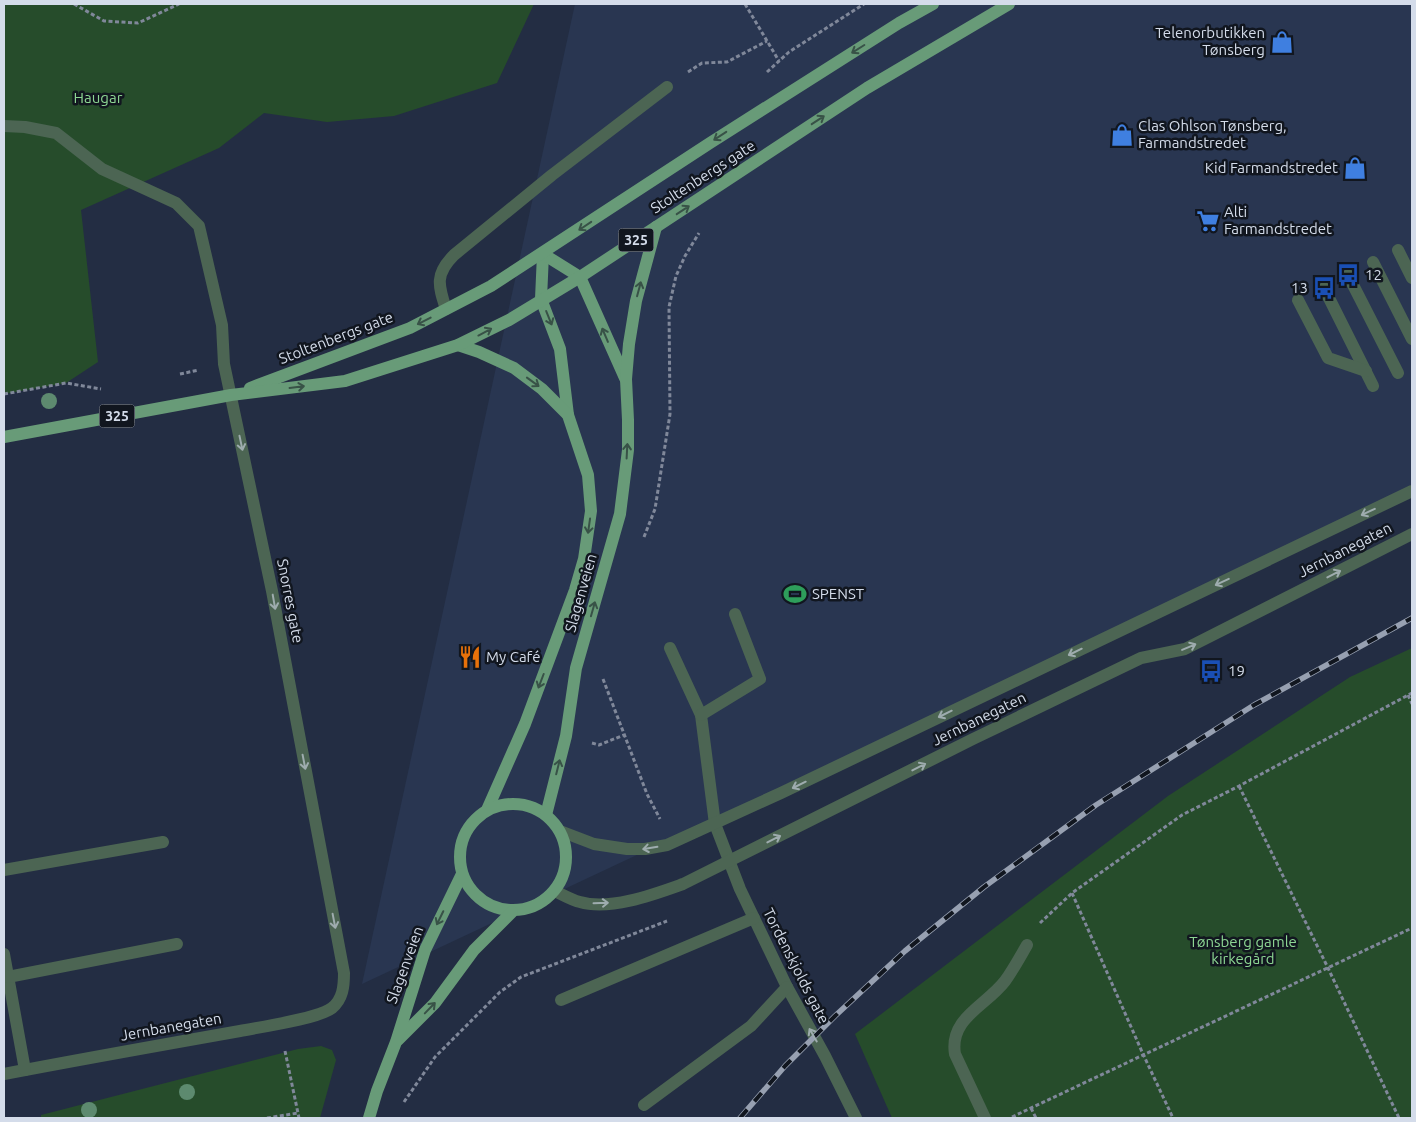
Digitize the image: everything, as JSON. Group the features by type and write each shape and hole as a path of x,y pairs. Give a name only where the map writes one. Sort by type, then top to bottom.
{"main road":[{"name":"Stoltenbergs gate","path":"231,395 410,328 491,286 543,254 717,138 899,23 933,4"},
{"name":"Stoltenbergs gate","path":"4,437 231,395 345,381 458,345 509,320 580,277 867,88 1009,4"},
{"name":"Slagenveien","path":"546,814 566,736 576,668 620,514 628,450 626,379 636,301 656,227"},
{"path":"543,254 580,277"},
{"name":"Slagenveien","path":"487,810 525,724 575,590 584,559 591,511 588,474 568,415 560,349 541,299 543,254"},
{"name":"Slagenveien","path":"580,277 626,379"},
{"name":"Slagenveien","path":"458,345 479,352 514,368 542,389 568,415"},
{"name":"Slagenveien","path":"517,803 533,807 546,814 560,831 567,851 565,872 555,891 536,906 512,912 490,906 472,893 462,874 459,855 463,837 473,821 487,810 502,804 517,803"},
{"name":"Slagenveien","path":"369,1118 377,1091 396,1042 425,950 462,874"},
{"name":"Slagenveien","path":"396,1042 435,1003 474,950 512,912"}],"street":[{"path":"446,309 439,286 443,266 552,175 667,87"},
{"name":"Snorres gate","path":"4,126 24,127 56,133 102,170 176,204 199,226 222,325 224,364 272,591 344,973 342,992 339,999"},
{"path":"1398,250 1412,278"},
{"path":"1373,262 1412,339"},
{"path":"1348,275 1398,373"},
{"path":"1324,288 1373,386"},
{"path":"1298,300 1328,358 1366,371"},
{"name":"Jernbanegaten","path":"560,831 594,844 627,849 645,849 667,845 715,824 1412,491"},
{"name":"Jernbanegaten","path":"555,891 581,903 602,904 645,898 682,884 973,739 1142,658 1185,649 1412,534"},
{"path":"701,715 760,678 735,614"},
{"name":"Tordenskjolds gate","path":"670,648 701,715 715,824 740,889 787,987 856,1118"},
{"path":"4,870 163,842"},
{"path":"561,1000 754,918"},
{"path":"8,977 177,944"},
{"path":"985,1118 955,1054 954,1043 962,1022 1004,982 1027,945"},
{"path":"4,954 25,1070"},
{"path":"644,1105 751,1026 787,987"},
{"name":"Jernbanegaten","path":"4,1074 279,1024 325,1012 333,1007 339,999"}],"path":[{"path":"74,4 104,20 138,23 179,4"},
{"path":"745,4 779,61"},
{"path":"667,87 702,62 727,62 767,40"},
{"path":"643,540 655,509 670,414 669,307 676,276 685,256 705,227"},
{"path":"603,678 647,794 660,820"},
{"path":"1027,945 1033,930 1072,894 1182,815 1412,693"},
{"path":"1408,695 1412,704"},
{"path":"591,743 599,745 624,735"},
{"path":"1239,786 1399,1118"},
{"path":"1072,894 1173,1118"},
{"path":"1010,1118 1412,928"},
{"path":"279,1024 299,1118"},
{"path":"1032,1108 1036,1118"},
{"path":"267,1118 298,1113"}],"shaded area":[{"path":"575,4 1412,4 1412,491 362,984"}],"green space":[{"name":"Haugar","path":"4,4 534,4 497,83 394,116 327,122 264,113 219,148 81,210 98,362 66,383 4,394"},
{"name":"Tønsberg gamle kirkegård","path":"1412,648 1412,1118 892,1118 855,1034 1168,796 1350,677"},
{"path":"321,1046 332,1050 336,1060 320,1118 41,1118 41,1115 298,1049"}],"railway":[{"path":"740,1118 785,1066 835,1016 905,951 984,887 1096,805 1254,705 1412,618"}],"place":[{"name":"Telenorbutikken Tønsberg","path":"1282,42"},
{"name":"Clas Ohlson Tønsberg, Farmandstredet","path":"1122,135"},
{"name":"Kid Farmandstredet","path":"1355,168"},
{"name":"Alti Farmandstredet","path":"1208,221"},
{"name":"12","path":"1348,275"},
{"name":"13","path":"1324,288"},
{"name":"SPENST","path":"795,594"},
{"name":"My Café","path":"470,657"},
{"name":"19","path":"1211,671"}]}
